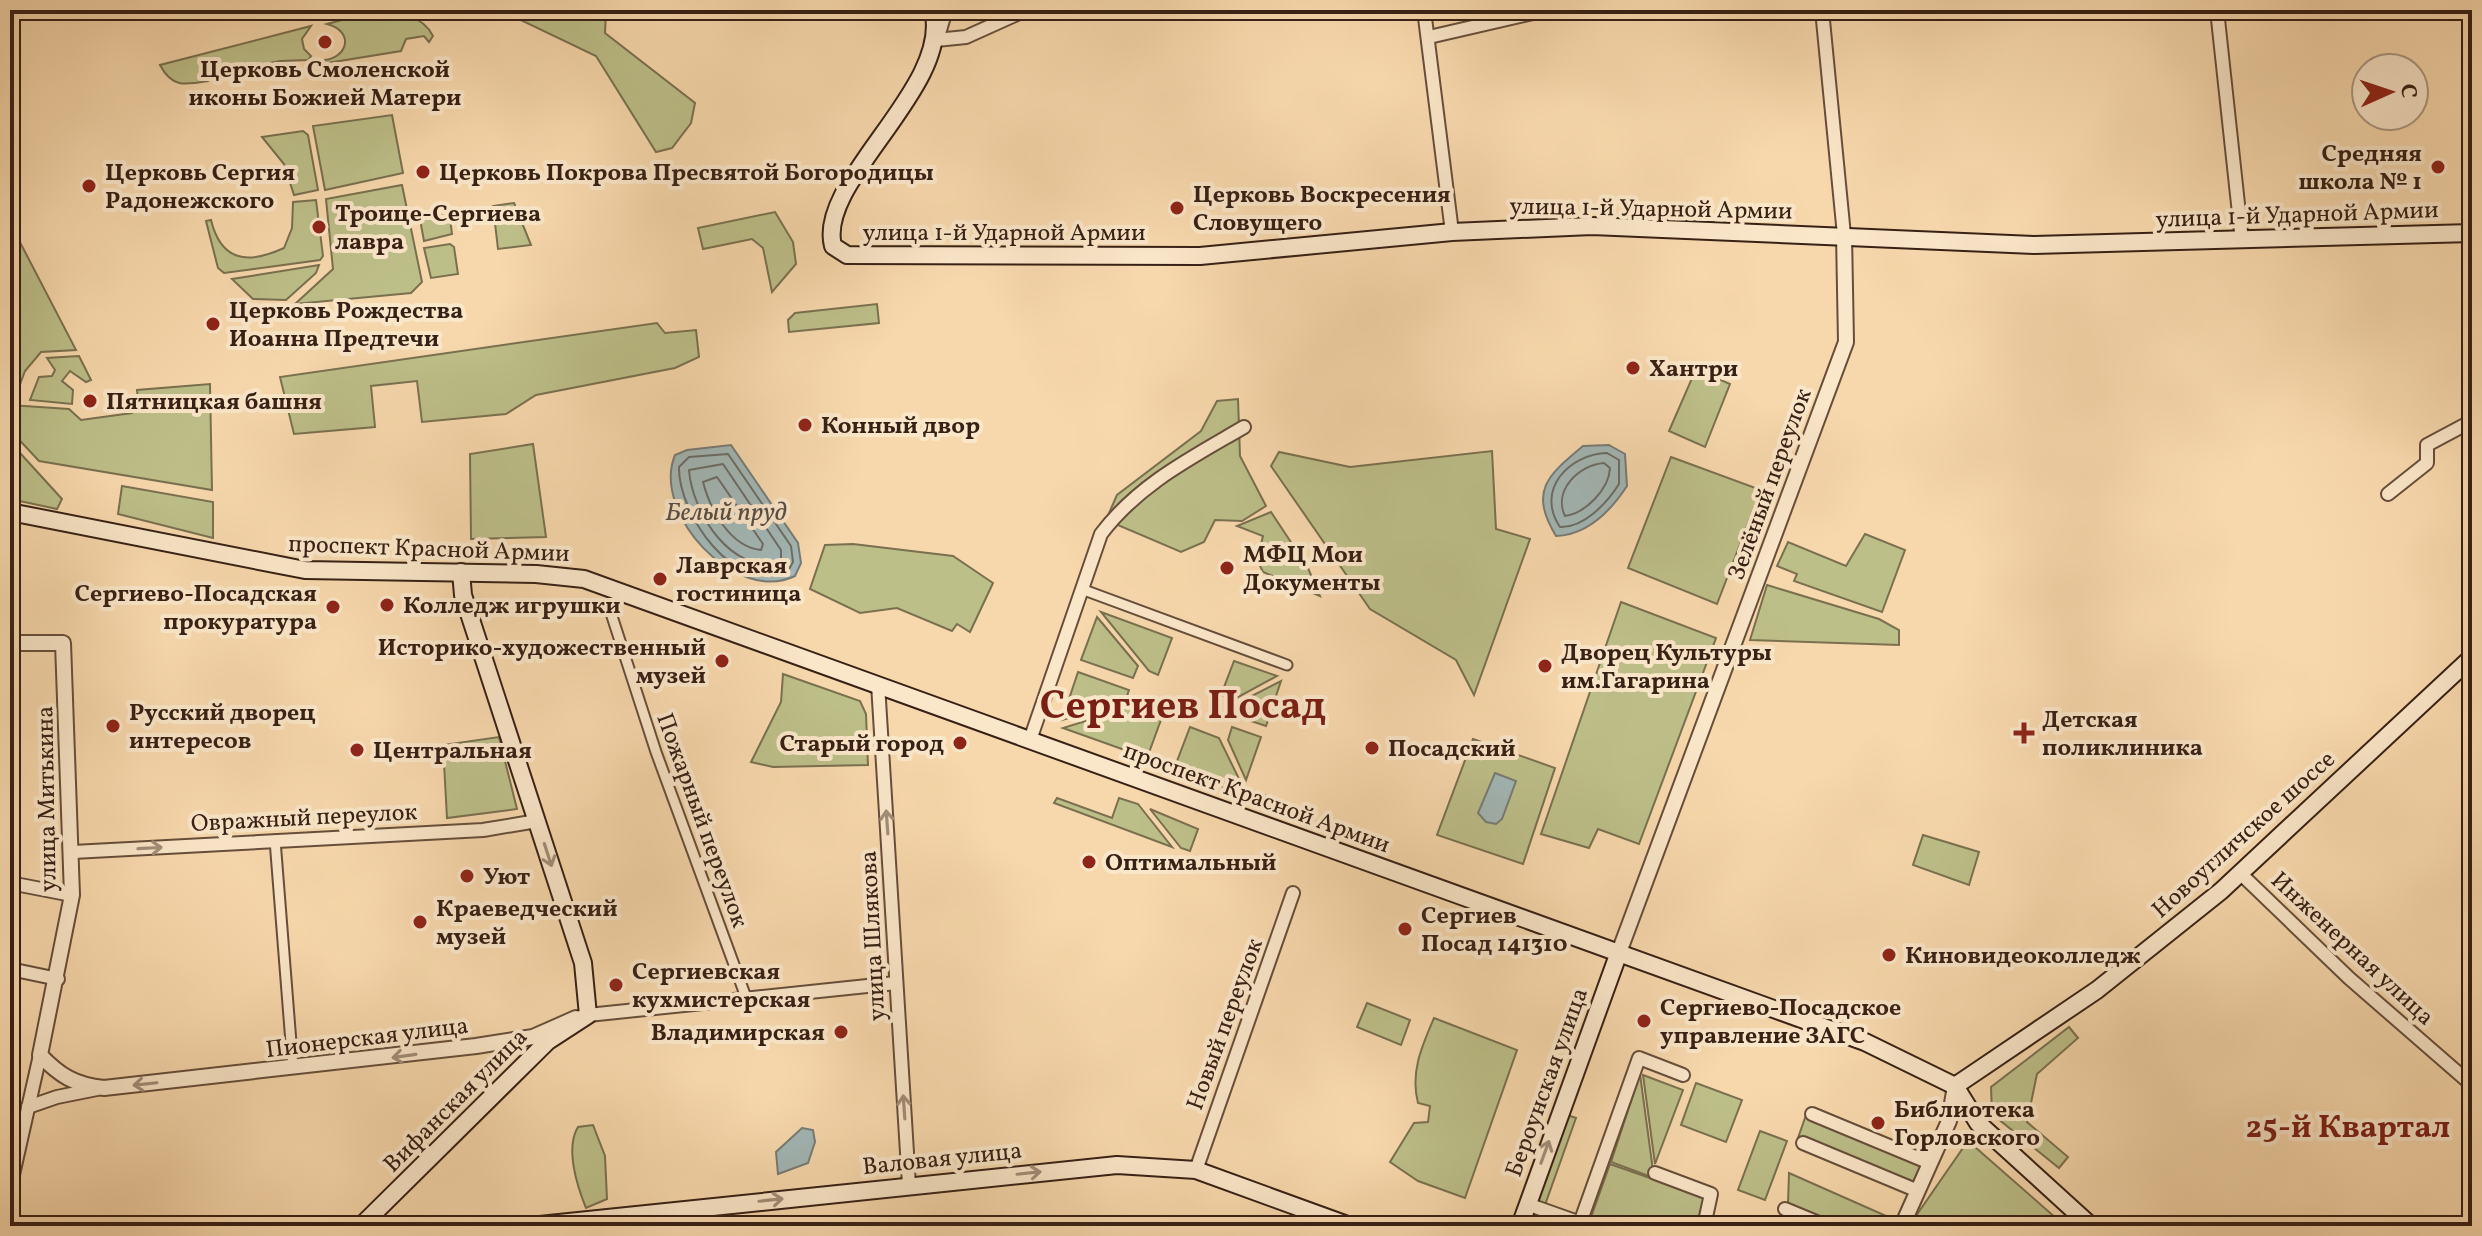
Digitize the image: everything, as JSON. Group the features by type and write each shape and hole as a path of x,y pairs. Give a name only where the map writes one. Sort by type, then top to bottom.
{"main road":[{"path":"933,10 936,40"},
{"name":"улица 1-й Ударной Армии","path":"936,40 919,79 831,218 833,246 847,255 1200,256 1452,232 1592,226 2034,245 2472,233"},
{"name":"проспект Красной Армии","path":"10,512 270,566 584,579 1865,1042 1955,1086"},
{"path":"461,572 463,595 583,963 588,1015"},
{"name":"Новоугличское шоссе","path":"1955,1086 2097,990 2241,874 2472,657"},
{"name":"Бероунская улица","path":"1520,1226 1618,955"},
{"name":"Вифанская улица","path":"361,1226 548,1041 588,1015"},
{"path":"1955,1086 1978,1123 2091,1226"},
{"name":"Валовая улица","path":"530,1226 1117,1165 1196,1170 1350,1226"}],"street":[{"path":"945,10 936,40 966,37 1026,10"},
{"path":"1424,10 1452,232"},
{"path":"1429,37 1546,10"},
{"name":"Зелёный переулок","path":"1618,955 1846,342 1844,235 1822,10"},
{"path":"2217,10 2242,241"},
{"path":"2388,494 2427,463 2427,445 2470,425"},
{"path":"1030,740 1101,534 1123,506 1150,482 1244,427"},
{"path":"1084,590 1287,665"},
{"name":"Пожарный переулок","path":"609,607 656,752 747,1000"},
{"name":"улица Митькина","path":"10,643 63,643 73,852 72,895 58,979 10,1188"},
{"name":"улица Шлякова","path":"878,684 909,1185"},
{"name":"Овражный переулок","path":"73,852 483,830 537,821"},
{"path":"275,840 293,1070"},
{"name":"Инженерная улица","path":"2241,874 2349,978 2472,1085"},
{"path":"10,883 72,895"},
{"name":"Новый переулок","path":"1196,1170 1293,893"},
{"path":"10,969 58,979"},
{"name":"Пионерская улица","path":"40,1055 67,1079 104,1088 293,1070 533,1037 588,1015 896,983"},
{"path":"1527,1204 1585,1225 1639,1058 1683,1075"},
{"path":"1902,1226 1949,1121 1955,1086"},
{"path":"28,1107 57,1097 104,1088"},
{"path":"1812,1114 1930,1163"},
{"path":"1803,1143 1918,1191"},
{"path":"1655,1173 1711,1194 1704,1226"},
{"path":"1785,1209 1826,1226"}],"green space":[{"path":"500,10 606,10 605,33 695,103 691,123 672,148 656,152 596,56"},
{"path":"375,11 416,19 433,36 429,42 424,36 406,39 401,51 309,66 316,60 335,57 344,46 342,33 327,24"},
{"path":"311,26 302,39 304,49 311,56 308,60 280,61 208,75 208,81 186,84 169,78 160,65"},
{"path":"392,115 403,173 325,190 313,126"},
{"path":"303,131 308,135 318,190 294,195 284,164 262,137"},
{"path":"402,185 422,282 411,293 295,304 333,269 326,199"},
{"path":"316,200 323,256 320,260 224,273 218,268 206,221 211,220 215,234 229,251 237,256 258,257 284,248 292,228 293,202"},
{"path":"514,203 531,245 498,249 493,206"},
{"path":"449,210 452,234 424,241 419,214"},
{"path":"775,212 793,242 796,264 772,292 763,248 752,239 703,249 698,228"},
{"path":"10,223 76,350 41,352 25,371 16,395 10,394"},
{"path":"450,244 454,247 458,274 431,278 424,248"},
{"path":"319,265 316,273 286,300 253,299 232,279"},
{"path":"877,304 879,323 789,332 788,320 795,313"},
{"path":"657,323 665,333 696,330 699,357 675,368 536,395 506,414 422,422 417,381 371,386 375,427 294,434 280,377"},
{"path":"79,356 91,380 86,382 70,371 62,381 73,390 72,404 30,400 39,377 52,376 55,370 47,358"},
{"path":"1696,369 1730,384 1705,447 1669,431"},
{"path":"210,384 212,490 39,461 10,430 10,405 69,409 81,420 132,413 138,400 137,390"},
{"path":"1238,399 1240,456 1266,506 1242,521 1215,520 1204,542 1181,552 1106,520 1117,495 1201,431 1217,401"},
{"path":"10,442 62,499 57,509 10,499"},
{"path":"533,444 546,537 471,539 470,454"},
{"path":"1492,451 1496,529 1530,539 1474,695 1456,660 1370,609 1271,466 1279,452 1350,467"},
{"path":"1671,457 1761,490 1717,604 1628,568"},
{"path":"122,486 213,502 213,538 118,514"},
{"path":"1271,512 1308,568 1320,596 1263,572 1257,560 1263,536 1237,526"},
{"path":"1865,534 1905,550 1882,612 1794,581 1797,574 1777,566 1788,542 1846,566"},
{"path":"853,544 953,556 993,583 970,632 957,624 952,631 897,608 860,613 810,589 825,545"},
{"path":"1767,585 1879,619 1899,630 1899,645 1750,640"},
{"path":"1621,602 1716,638 1639,844 1598,829 1589,848 1541,834"},
{"path":"1101,612 1172,638 1158,675 1149,671"},
{"path":"1097,617 1138,666 1133,678 1081,660"},
{"path":"1234,661 1277,676 1233,700 1221,695"},
{"path":"1078,672 1129,690 1125,702 1062,720"},
{"path":"783,674 860,701 866,714 868,765 773,767 751,762 781,702"},
{"path":"1281,681 1266,726 1236,716 1240,702"},
{"path":"1134,706 1162,717 1147,758 1063,728"},
{"path":"1190,727 1219,738 1243,787 1267,796 1264,802 1174,769"},
{"path":"1232,727 1261,737 1246,780 1228,740"},
{"path":"499,737 517,809 447,818 443,745"},
{"path":"1473,739 1555,768 1523,864 1437,835"},
{"path":"1057,798 1112,818 1119,798 1138,804 1172,847 1054,803"},
{"path":"1150,809 1198,829 1190,851 1181,848"},
{"path":"1923,835 1979,852 1969,885 1913,865"},
{"path":"1367,1003 1410,1020 1401,1045 1357,1027"},
{"path":"1434,1018 1517,1050 1465,1198 1418,1181 1390,1162 1414,1123 1428,1122 1430,1106 1418,1103 1415,1081 1422,1049"},
{"path":"2069,1027 2078,1038 2037,1074 2027,1122 2068,1157 2059,1168 1992,1114 1991,1087"},
{"path":"1640,1074 1654,1178 1611,1162"},
{"path":"1643,1075 1683,1090 1655,1164"},
{"path":"1696,1083 1742,1100 1726,1142 1681,1125"},
{"path":"1564,1114 1576,1118 1545,1205 1534,1201"},
{"path":"1806,1115 1924,1164 1916,1184 1798,1138"},
{"path":"593,1125 605,1156 607,1199 586,1208 576,1178 572,1145 578,1127"},
{"path":"1760,1131 1787,1141 1765,1200 1738,1190"},
{"path":"1975,1147 2065,1226 1909,1226 1963,1148"},
{"path":"1610,1164 1707,1198 1702,1226 1607,1226 1590,1220"},
{"path":"1789,1173 1893,1219 1890,1226 1839,1226 1788,1204"}],"water":[{"name":"Белый пруд","path":"731,445 798,543 801,563 795,576 772,582 748,577 724,566 704,548 687,526 675,502 671,478 675,455 687,450"},
{"path":"1609,445 1625,454 1627,486 1613,505 1588,527 1556,536 1544,507 1546,485 1560,466 1583,446"},
{"path":"1495,773 1516,781 1502,819 1496,824 1486,822 1478,813"},
{"path":"802,1128 813,1130 815,1142 808,1163 778,1174 776,1152"}],"waterway":[{"path":"780,10 792,14 927,17"},
{"path":"958,18 971,10"}],"place":[{"name":"Церковь Смоленской иконы Божией Матери","path":"325,42"},
{"name":"Средняя школа № 1","path":"2438,167"},
{"name":"Церковь Покрова Пресвятой Богородицы","path":"423,172"},
{"name":"Церковь Сергия Радонежского","path":"89,186"},
{"name":"Церковь Воскресения Словущего","path":"1177,208"},
{"name":"Троице-Сергиева лавра","path":"319,227"},
{"name":"Церковь Рождества Иоанна Предтечи","path":"213,324"},
{"name":"Хантри","path":"1633,368"},
{"name":"Пятницкая башня","path":"90,401"},
{"name":"Конный двор","path":"805,425"},
{"name":"МФЦ Мои Документы","path":"1227,568"},
{"name":"Лаврская гостиница","path":"660,579"},
{"name":"Колледж игрушки","path":"387,605"},
{"name":"Сергиево-Посадская прокуратура","path":"333,607"},
{"name":"Историко-художественный музей","path":"722,661"},
{"name":"Дворец Культуры им.Гагарина","path":"1545,666"},
{"name":"Русский дворец интересов","path":"113,726"},
{"name":"Детская поликлиника","path":"2024,733"},
{"name":"Старый город","path":"960,743"},
{"name":"Посадский","path":"1372,748"},
{"name":"Центральная","path":"357,750"},
{"name":"Оптимальный","path":"1089,862"},
{"name":"Уют","path":"467,876"},
{"name":"Краеведческий музей","path":"420,922"},
{"name":"Сергиев Посад 141310","path":"1405,929"},
{"name":"Киновидеоколледж","path":"1889,955"},
{"name":"Сергиевская кухмистерская","path":"616,985"},
{"name":"Сергиево-Посадское управление ЗАГС","path":"1644,1021"},
{"name":"Владимирская","path":"841,1032"},
{"name":"Библиотека Горловского","path":"1878,1123"}],"district":[{"name":"Сергиев Посад","path":"1183,704"},
{"name":"25-й Квартал","path":"2348,1126"}]}
